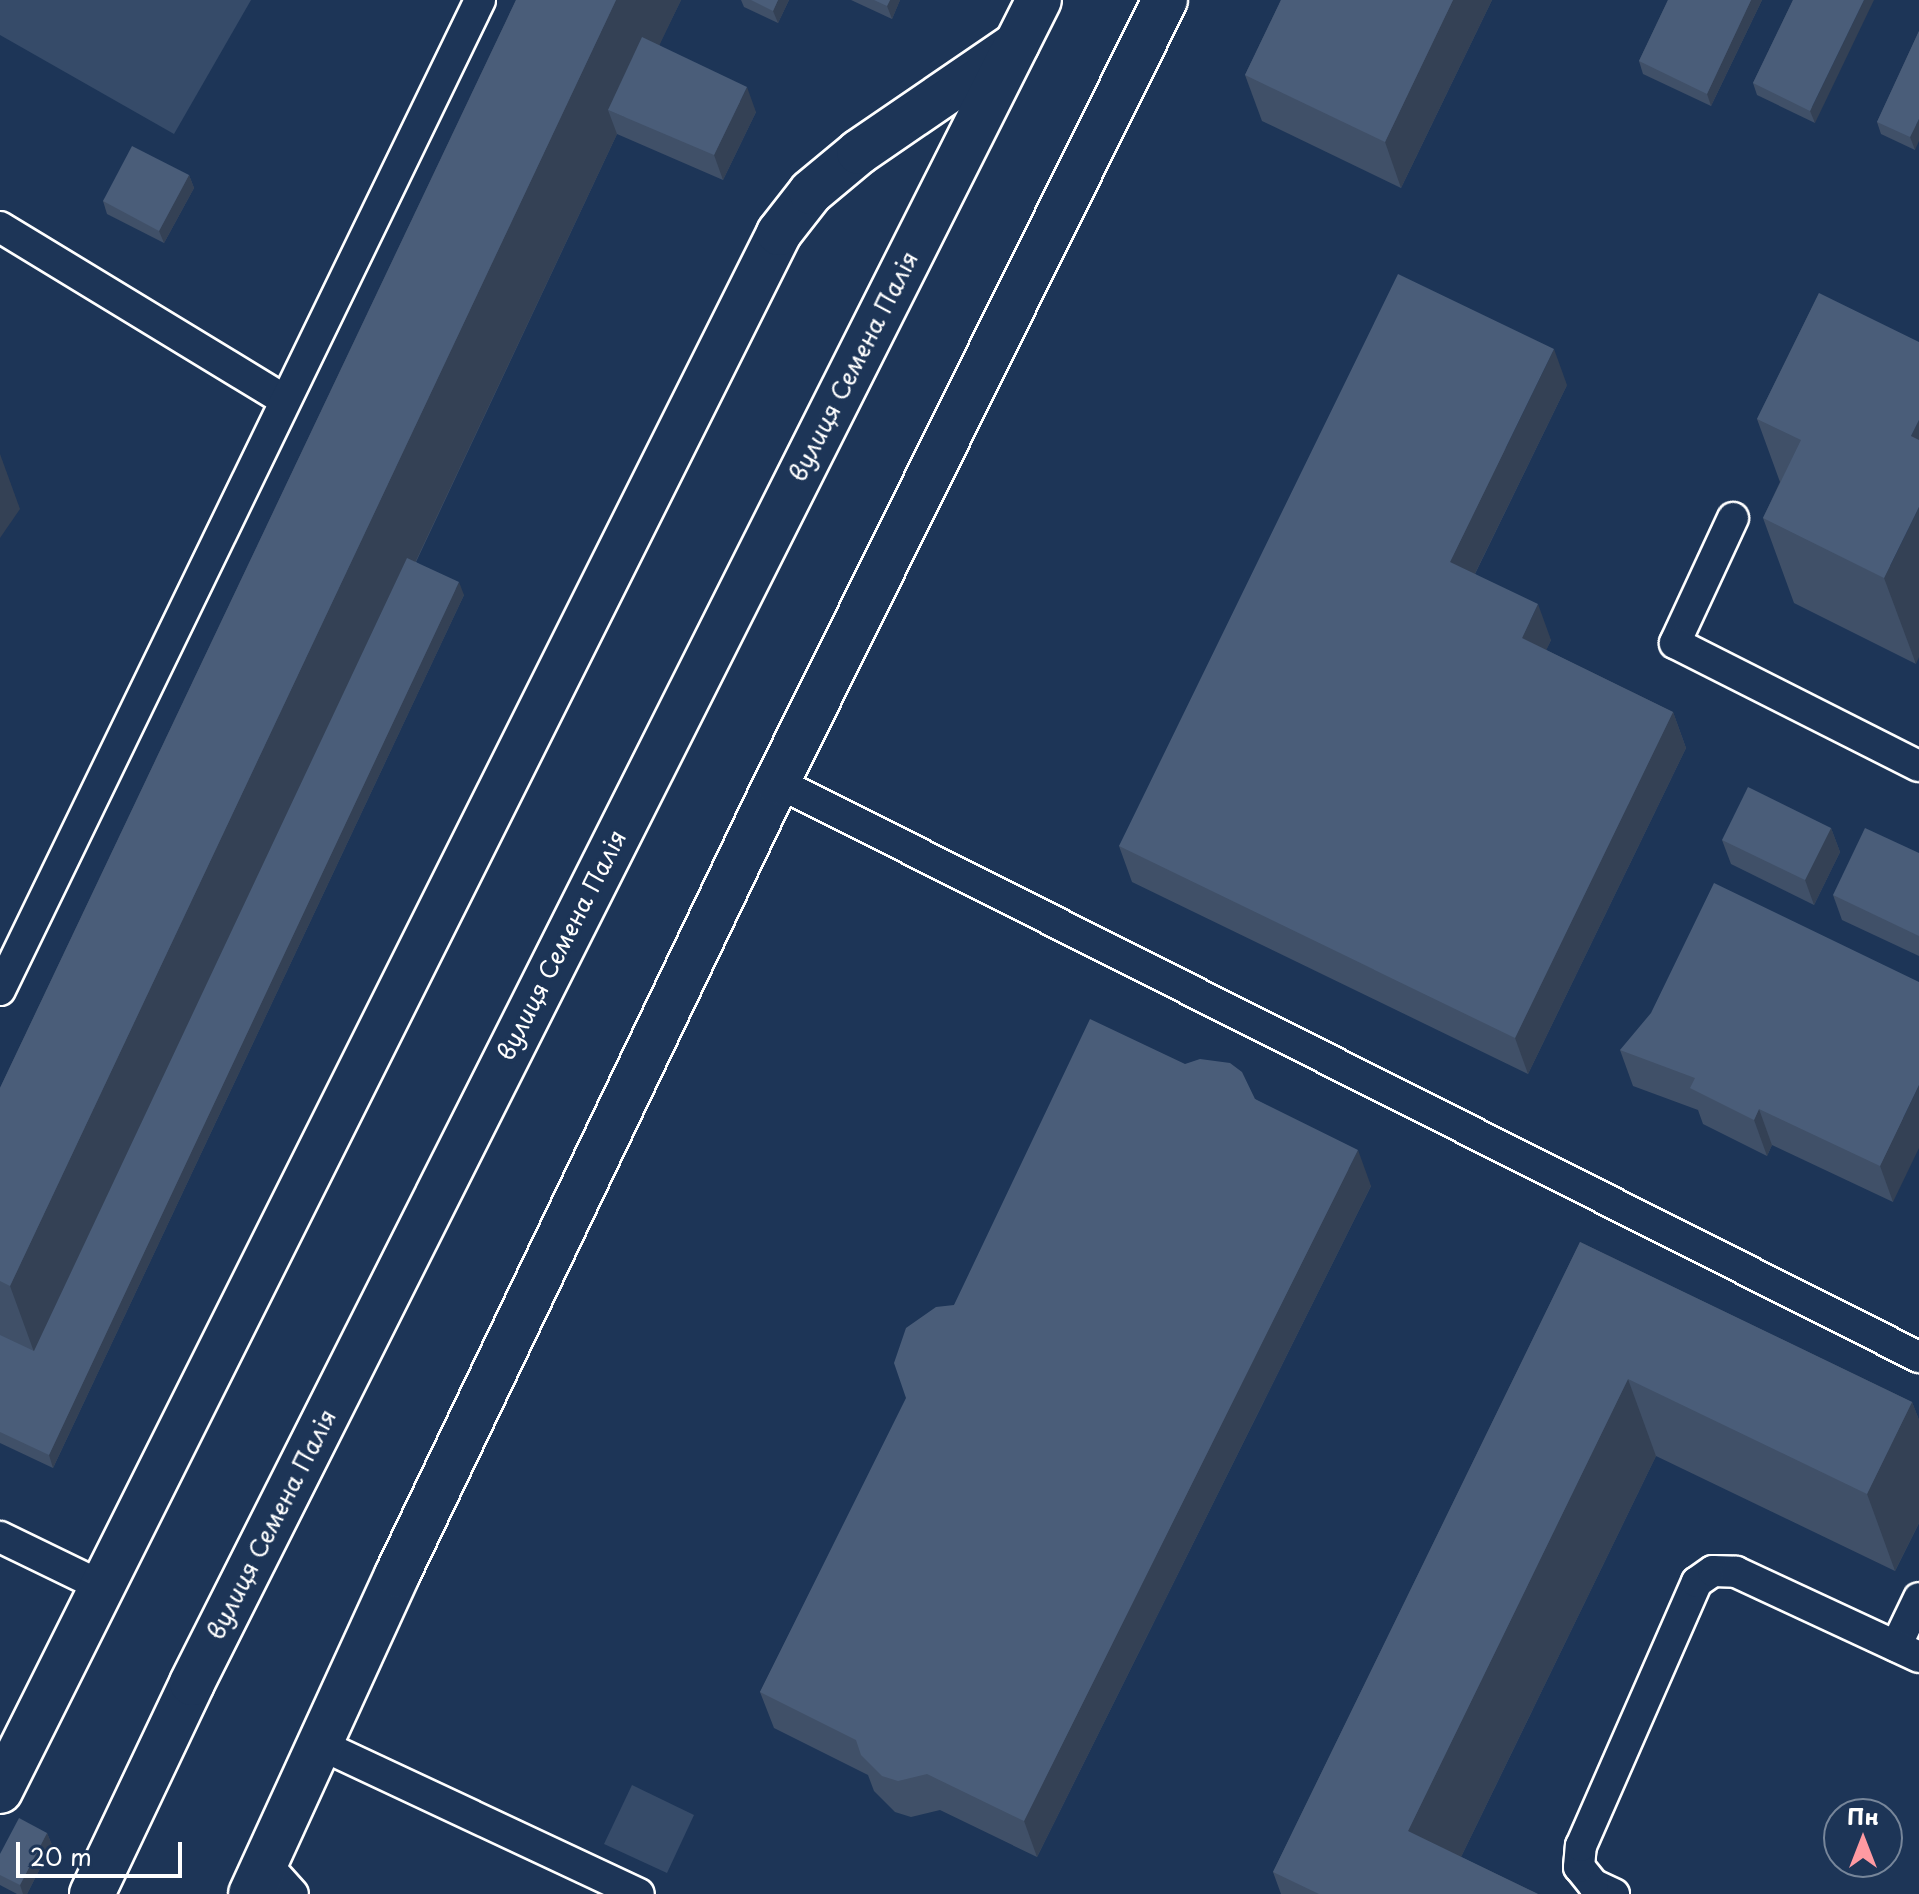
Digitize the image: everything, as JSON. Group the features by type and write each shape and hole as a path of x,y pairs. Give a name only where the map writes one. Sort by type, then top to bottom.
{"main road":[{"name":"вулиця Семена Палія","path":"92,1894 206,1655 1039,0"},
{"path":"270,1884 319,1744 777,782 1165,0"},
{"path":"0,1791 779,233 811,192 859,152 1017,44"}],"lane":[{"path":"0,990 480,0"},
{"path":"0,227 285,400"},
{"path":"1733,518 1675,643 1919,766"},
{"path":"777,782 1915,1345"},
{"path":"0,1537 103,1587"},
{"path":"1614,1894 1593,1884 1579,1867 1581,1846 1697,1582 1713,1571 1736,1572 1908,1652 1919,1598"},
{"path":"319,1744 639,1894"}],"shaded area":[{"path":"0,0 251,0 174,134 0,35"},
{"path":"632,1785 694,1815 667,1873 604,1844"}],"building":[{"path":"516,0 616,0 10,1286 0,1281 0,1088"},
{"path":"751,0 778,0 773,11"},
{"path":"874,0 890,0 887,6"},
{"path":"1281,0 1453,0 1385,142 1245,75"},
{"path":"1668,0 1751,0 1707,94 1639,61"},
{"path":"1793,0 1864,0 1810,111 1753,83"},
{"path":"1919,31 1919,119 1910,137 1877,122"},
{"path":"642,37 747,87 714,155 608,110"},
{"path":"132,146 189,175 159,231 103,201"},
{"path":"1398,274 1554,349 1450,562 1538,604 1522,638 1673,712 1515,1038 1119,846"},
{"path":"1819,293 1919,342 1919,420 1911,436 1919,440 1919,507 1884,578 1763,518 1801,440 1757,419"},
{"path":"407,558 459,582 49,1455 0,1432 0,1335 34,1351"},
{"path":"1748,787 1831,828 1805,880 1722,840"},
{"path":"1865,828 1919,853 1919,936 1833,895"},
{"path":"1714,883 1919,982 1919,1085 1880,1166 1759,1109 1754,1120 1690,1088 1695,1078 1620,1050 1651,1013"},
{"path":"1090,1019 1185,1064 1200,1059 1230,1063 1242,1072 1255,1099 1358,1150 1024,1821 927,1774 898,1781 882,1776 861,1755 856,1740 760,1692 906,1398 894,1363 906,1328 936,1307 954,1305"},
{"path":"1580,1242 1912,1402 1867,1494 1628,1379 1408,1831 1538,1894 1319,1894 1273,1872"},
{"path":"19,1818 47,1833 20,1885 0,1875 0,1854"}]}
